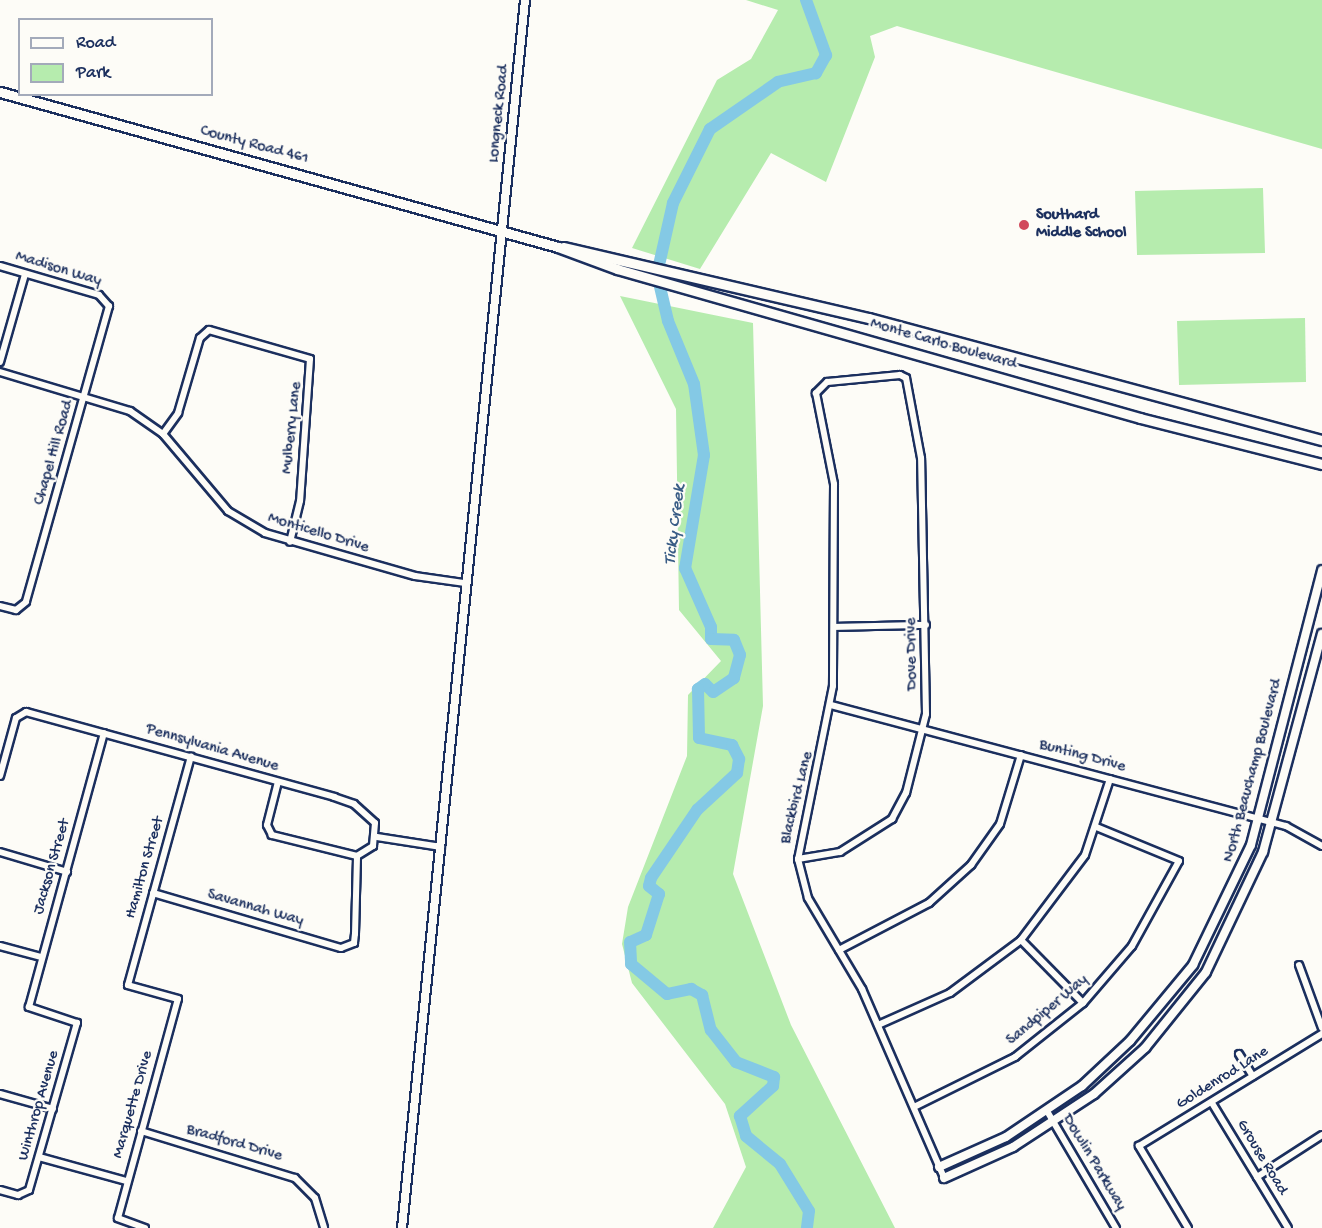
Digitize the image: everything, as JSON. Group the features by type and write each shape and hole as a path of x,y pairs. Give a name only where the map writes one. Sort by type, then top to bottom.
{"main road":[{"name":"County Road 461","path":"0,92 500,231"},
{"name":"Monte Carlo Boulevard","path":"500,231 558,247 617,269 1140,418 1322,464"},
{"name":"Monte Carlo Boulevard","path":"558,247 618,257 694,278 869,318 1322,440"}],"street":[{"name":"Longneck Road","path":"402,1228 441,847 464,583 525,0"},
{"name":"Madison Way","path":"0,266 107,302"},
{"path":"0,362 25,274"},
{"name":"Chapel Hill Road","path":"0,606 21,609 85,396 107,302"},
{"name":"Mulberry Lane","path":"163,434 178,413 200,338 209,330 310,358 300,501 290,542"},
{"name":"Monticello Drive","path":"0,372 130,411 163,434 228,511 290,542 415,576 464,583"},
{"name":"Dove Drive","path":"798,859 840,852 892,819 906,793 928,702 921,458 906,378 827,382 816,393"},
{"name":"Blackbird Lane","path":"816,393 834,484 835,627 831,705 798,859 808,898 839,950 878,1025 944,1178"},
{"name":"North Beauchamp Boulevard","path":"939,1167 989,1146 1047,1111 1130,1041 1193,965 1237,882 1259,818 1322,570"},
{"path":"835,627 926,625"},
{"name":"North Beauchamp Boulevard","path":"944,1178 1053,1123 1120,1072 1176,1014 1227,934 1273,822 1322,633"},
{"name":"Bunting Drive","path":"831,705 1273,822 1322,846"},
{"name":"Pennsylvania Avenue","path":"0,776 19,712 104,733 278,782 366,810 377,837"},
{"name":"Jackson Street","path":"77,1023 28,1007 104,733"},
{"path":"839,950 929,903 971,865 1000,824 1021,755"},
{"name":"Hamilton Street","path":"178,999 128,985 191,758"},
{"path":"878,1025 950,993 1021,940 1070,881 1096,827 1110,779"},
{"path":"278,782 268,831 357,856 377,837 441,847"},
{"name":"Sandpiper Way","path":"914,1107 991,1072 1083,1003 1132,946 1179,861 1096,827"},
{"path":"0,852 67,872"},
{"name":"Savannah Way","path":"153,893 348,946 356,934 357,856"},
{"path":"1021,940 1083,1003"},
{"path":"0,946 41,957"},
{"path":"1299,965 1322,1028"},
{"name":"Marquette Drive","path":"146,1228 118,1218 126,1181 178,999"},
{"name":"Winthrop Avenue","path":"0,1190 25,1195 39,1157 77,1023"},
{"name":"Goldenrod Lane","path":"1188,1228 1139,1146 1322,1034"},
{"path":"1239,1054 1253,1076"},
{"path":"0,1094 53,1109"},
{"name":"Grouse Road","path":"1212,1102 1288,1228"},
{"name":"Dowlin Parkway","path":"1047,1111 1116,1228"},
{"name":"Bradford Drive","path":"141,1131 295,1178 315,1198 324,1228"},
{"path":"1257,1177 1322,1135"},
{"path":"39,1157 126,1181"}],"green space":[{"path":"746,0 1322,0 1322,149 897,26 870,36 875,57 826,182 771,153 700,269 632,248 717,80 751,59 778,10"},
{"path":"1263,188 1265,253 1137,255 1135,191"},
{"path":"620,296 753,323 763,706 733,874 791,1025 895,1228 713,1228 746,1167 725,1104 632,983 622,944 628,907 687,756 688,695 721,661 679,610 676,409"},
{"path":"1305,318 1306,382 1179,385 1177,321"}],"waterway":[{"name":"Ticky Creek","path":"806,0 826,55 816,73 778,82 710,129 673,203 657,274 668,321 694,384 704,455 685,568 711,627 711,639 734,640 740,655 734,678 713,692 705,684 698,689 699,738 732,745 739,759 737,773 697,810 651,878 649,886 659,894 646,935 630,942 631,964 667,994 691,989 702,995 711,1030 736,1062 774,1077 773,1086 740,1116 746,1136 780,1164 809,1211 807,1228"}],"place":[{"name":"Southard Middle School","path":"1024,225"}]}
